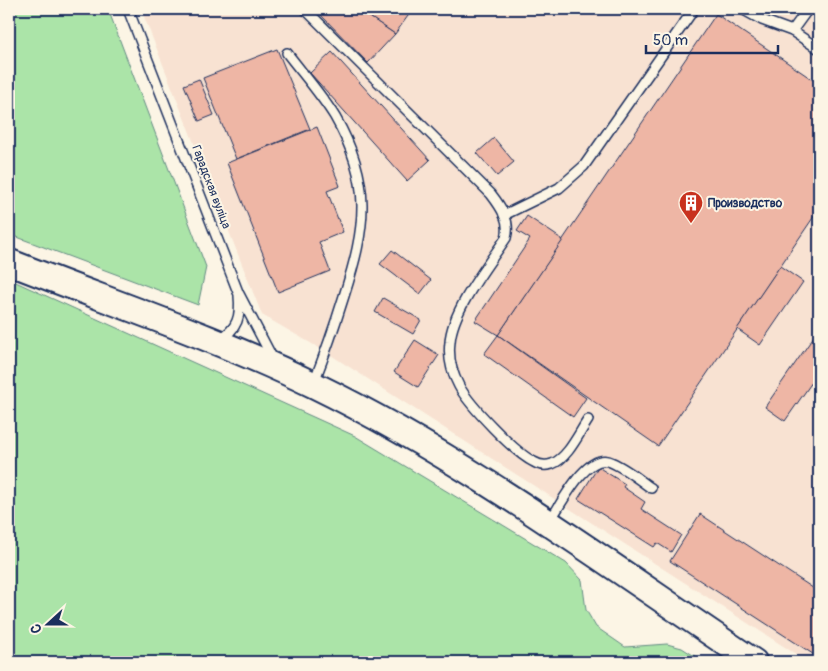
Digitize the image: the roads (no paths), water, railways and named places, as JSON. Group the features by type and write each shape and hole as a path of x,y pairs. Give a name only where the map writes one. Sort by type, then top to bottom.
{"main road":[{"path":"9,262 212,341 313,385 452,459 754,662"}],"lane":[{"name":"Гарадская вуліца","path":"128,9 238,292 279,370"},
{"path":"306,9 491,194 504,214 507,226 506,238 460,310 451,332 450,354 454,376 463,393 478,411 521,453 535,463 550,464 558,461 588,420"},
{"path":"504,214 559,188 584,166 694,9"},
{"path":"742,9 762,20 792,31 819,49"},
{"path":"792,31 808,9"},
{"path":"287,53 335,118 353,156 363,197 364,216 357,255 313,385"},
{"path":"212,341 226,336 237,323 240,314 238,292"},
{"path":"548,524 580,476 591,464 597,461 610,462 651,488"}],"place":[{"name":"Производство","path":"691,224"}]}
